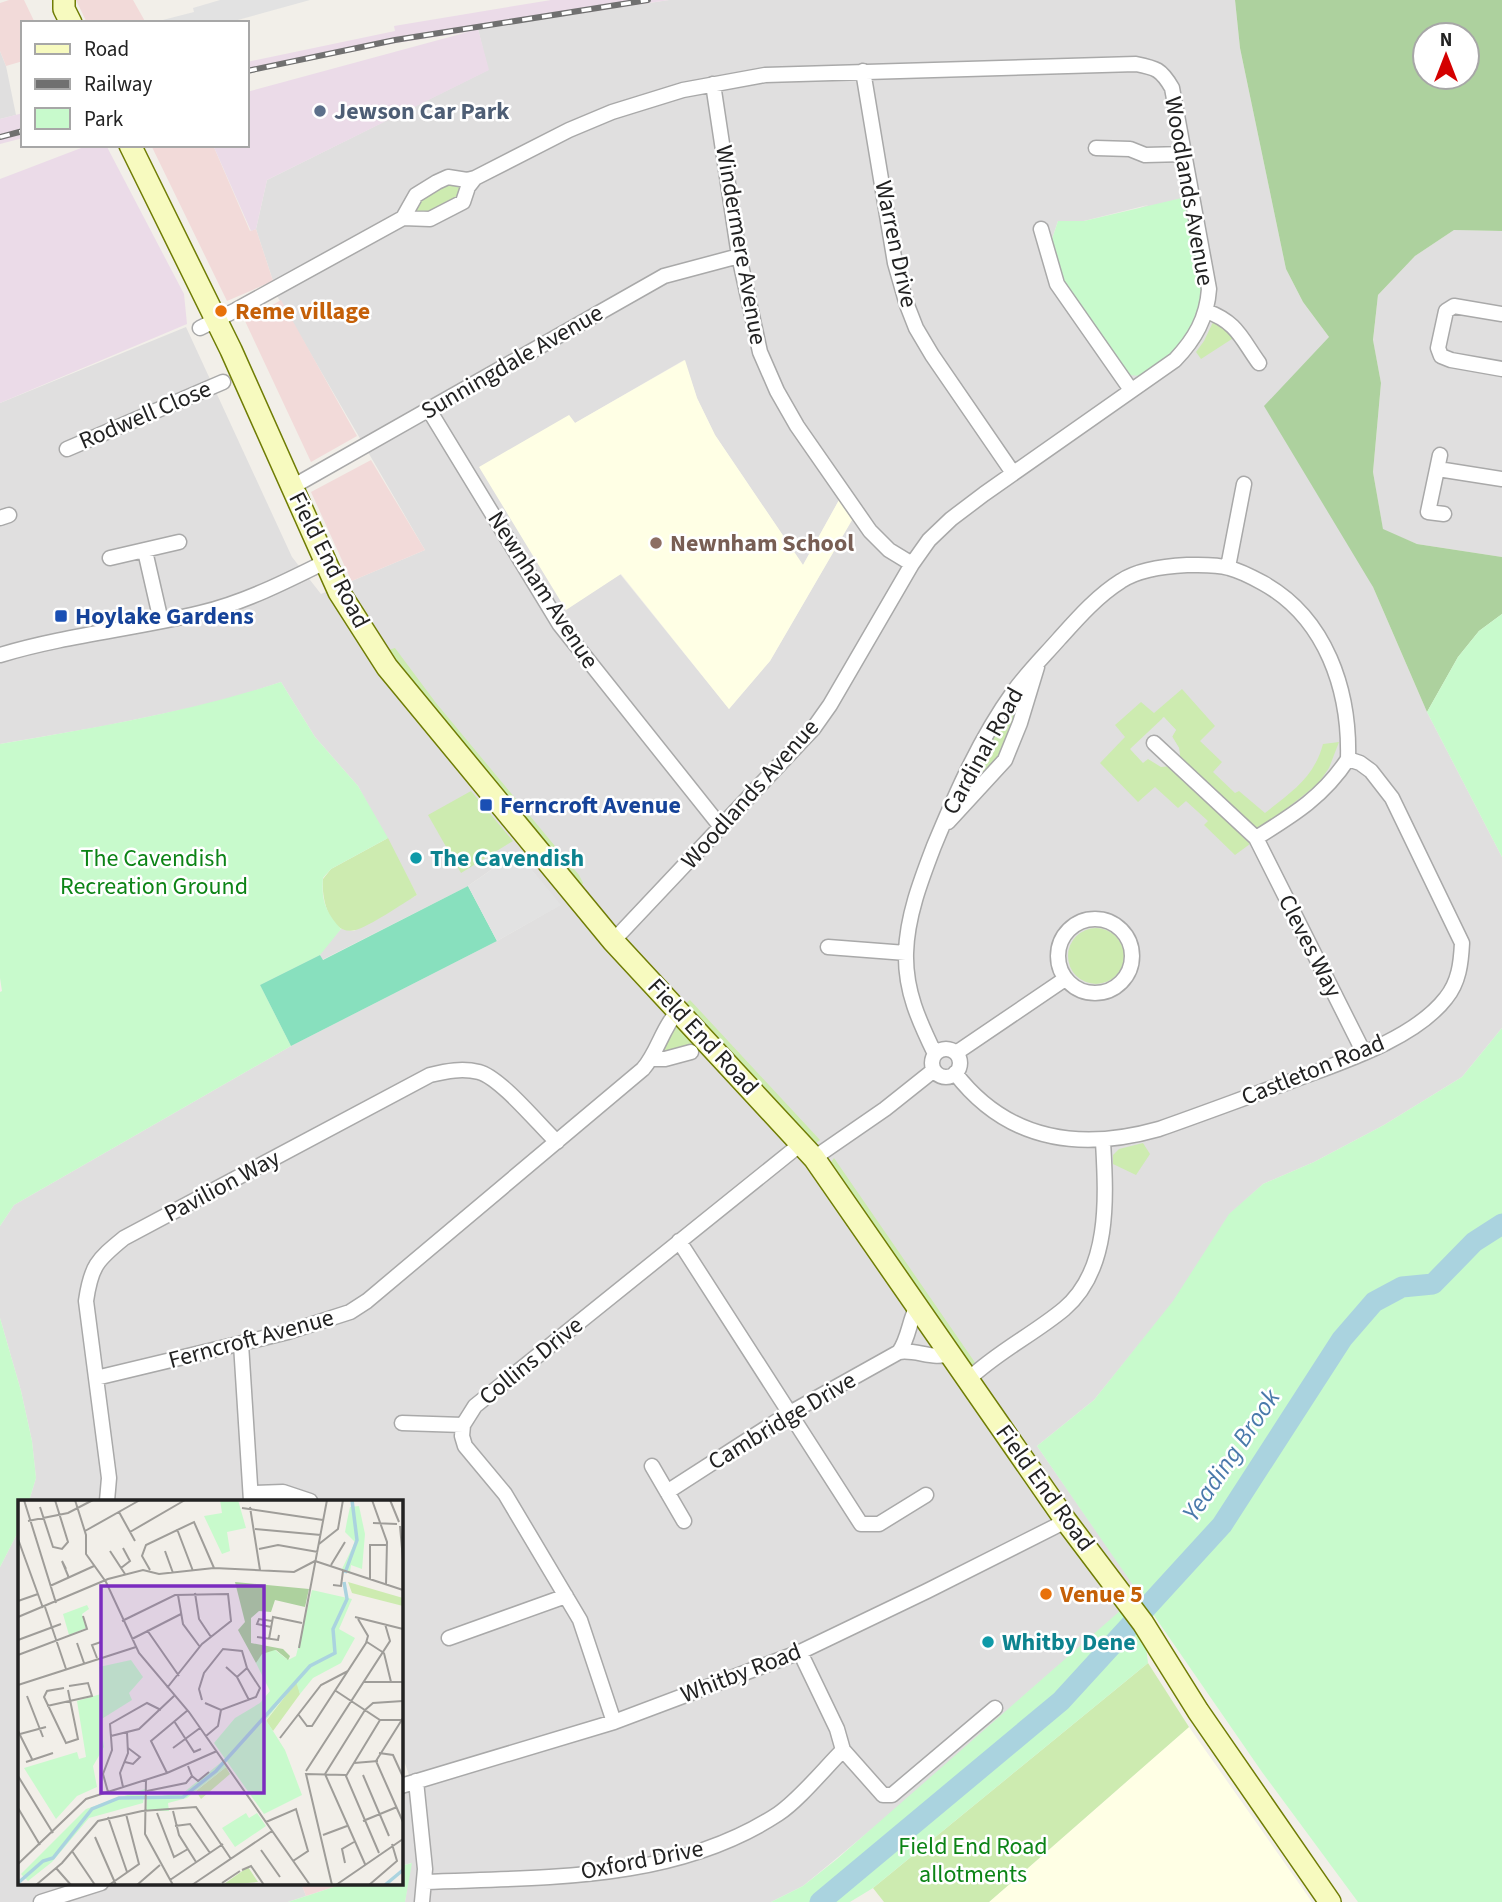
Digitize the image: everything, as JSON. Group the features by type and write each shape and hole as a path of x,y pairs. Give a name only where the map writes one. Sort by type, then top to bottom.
{"street":[{"name":"Woodlands Avenue","path":"403,218 416,195 448,177 467,180 569,130 683,90 765,75 1136,64 1155,68 1165,76 1172,88 1209,289 1200,329 1175,360 1013,473 951,519 929,540 813,729 613,941"},
{"name":"Warren Drive","path":"863,71 895,263 907,305 916,328 932,355 1013,473"},
{"name":"Windermere Avenue","path":"713,84 739,257 760,352 777,391 797,426 870,531 890,550 912,564"},
{"name":"Field End Road","path":"131,147 208,324 292,486 325,562 356,622 387,667 613,941 808,1151 1066,1521 1139,1617 1198,1711 1330,1902"},
{"path":"1096,148 1130,149 1145,155 1185,154"},
{"name":"Woodlands Avenue","path":"208,324 403,218 430,219 455,208 463,202 475,177"},
{"path":"1041,229 1057,284 1131,390"},
{"name":"Sunningdale Avenue","path":"292,486 664,276 739,257"},
{"path":"1502,314 1454,306 1446,311 1438,348 1441,356 1451,360 1502,369"},
{"path":"1206,310 1233,324 1259,363"},
{"name":"Rodwell Close","path":"68,449 223,382"},
{"name":"Newnham Avenue","path":"429,410 560,625 721,827"},
{"path":"1444,514 1428,512 1439,462 1502,479"},
{"path":"1228,567 1244,484"},
{"path":"110,558 179,542"},
{"path":"145,551 161,621"},
{"path":"0,655 75,635 202,613 242,599 325,562"},
{"name":"Cardinal Road","path":"935,1054 911,1002 906,953 911,915 921,880 950,804 1014,690 1078,618 1122,580 1170,566 1228,567 1244,573 1294,603 1327,651 1344,704 1349,732 1348,760"},
{"name":"Cardinal Road","path":"935,845 950,820 1005,760 1020,723 1038,662"},
{"path":"1154,743 1256,838 1311,803 1333,781 1348,760"},
{"name":"Castleton Road","path":"955,1073 968,1090 988,1108 1017,1123 1046,1136 1103,1141 1159,1129 1364,1053 1425,1019 1445,1000 1454,986 1461,963 1462,943 1392,798 1371,771 1360,763 1348,760"},
{"name":"Cleves Way","path":"1256,838 1364,1053"},
{"path":"1097,919 1109,921 1125,933 1133,953 1132,966 1127,977 1118,986 1109,992 1096,994 1073,987 1065,979 1059,968 1058,953 1064,934 1074,925 1084,920 1097,919"},
{"path":"828,947 906,953"},
{"path":"956,1053 1065,979"},
{"name":"Ferncroft Avenue","path":"96,1378 330,1320 350,1312 367,1301 651,1059 665,1027 678,1011"},
{"path":"946,1049 956,1053 960,1066 955,1073 944,1077 934,1070 932,1062 935,1054 946,1049"},
{"path":"651,1059 665,1059 691,1052"},
{"name":"Pavilion Way","path":"107,1500 109,1478 86,1301 90,1274 103,1254 124,1238 430,1075 454,1069 482,1073 506,1091 556,1142"},
{"name":"Collins Drive","path":"614,1722 580,1620 505,1494 465,1446 463,1425 475,1406 678,1241 808,1151 885,1109 934,1070"},
{"path":"969,1379 1066,1308 1082,1289 1102,1238 1103,1141"},
{"path":"678,1241 861,1524 879,1524 926,1495"},
{"path":"899,1352 904,1346 917,1306"},
{"path":"241,1343 251,1497 283,1492 307,1500"},
{"path":"899,1352 908,1350 941,1357 951,1353"},
{"name":"Cambridge Drive","path":"667,1492 789,1414 899,1352"},
{"path":"402,1423 463,1425"},
{"path":"652,1466 684,1521"},
{"name":"Whitby Road","path":"402,1786 614,1722 800,1652 1066,1521"},
{"path":"449,1638 566,1596"},
{"path":"800,1652 836,1729 843,1751 883,1795 892,1795 995,1708"},
{"name":"Oxford Drive","path":"425,1882 602,1873 698,1853 751,1830 781,1812 843,1751"},
{"path":"416,1781 425,1869 422,1902"},
{"path":"41,1902 65,1888 94,1884"}],"shaded area":[{"path":"24,0 34,21 21,21 21,62 6,66 0,51 0,3"},
{"path":"76,0 133,0 145,21 86,21"},
{"path":"220,0 310,0 234,21 159,21 194,12 193,8"},
{"path":"551,0 669,0 478,29 489,70 267,180 256,229 251,231 214,147 248,147 248,92 468,32 396,43 248,73 248,62 395,31 394,26"},
{"path":"669,0 1235,0 1240,48 1286,269 1303,302 1329,337 1340,521 1373,587 1427,712 1502,857 1502,1028 1462,1077 1384,1125 1314,1162 1263,1184 1230,1214 1174,1301 1094,1400 1037,1446 1140,1594 890,1814 803,1886 771,1902 405,1902 411,1863 402,1866 402,1778 409,1775 402,1755 402,1500 29,1500 36,1478 32,1441 0,1318 0,1226 14,1205 291,1046 497,941 560,905 517,852 468,886 322,960 320,955 323,949 341,929 354,931 417,895 358,786 315,737 281,682 224,701 0,744 0,403 186,327 292,557 321,594 425,550 273,289 273,281 256,229 267,180 488,70 478,29","holes":["1148,205 1051,242 1058,221 1084,221","684,360 697,398 715,435 803,565 839,500 852,520 770,661 729,709 620,574 565,610 569,415 575,423"]},
{"path":"0,51 6,66 16,115 0,119"},
{"path":"21,114 21,139 0,144 0,119"},
{"path":"84,147 107,147 184,294 187,324 0,403 0,179"},
{"path":"152,147 214,147 250,231 256,229 273,281 227,301"},
{"path":"1454,230 1502,231 1502,557 1417,544 1383,530 1373,472 1381,383 1373,341 1378,295 1415,256"},
{"path":"281,300 357,436 311,462 245,321"},
{"name":"Newnham School","path":"685,360 697,398 715,435 803,565 839,500 852,520 770,661 729,709 621,574 566,610 479,467 569,415 575,423"},
{"path":"371,460 425,550 321,594 351,580 311,492"},
{"path":"1164,717 1176,730 1172,737 1179,748 1180,757 1171,766 1161,767 1148,759 1143,763 1130,749"},
{"path":"517,852 561,905 497,941 468,886"},
{"path":"18,1532 18,1884 301,1884 306,1896 288,1902 0,1902 0,1567"},
{"path":"1189,1727 1312,1902 989,1902"},
{"path":"301,1884 343,1884 306,1896"}],"green space":[{"path":"1235,0 1502,0 1502,231 1454,230 1415,256 1378,295 1373,340 1381,383 1373,472 1383,529 1417,544 1502,557 1502,614 1479,631 1458,657 1427,712 1373,587 1264,406 1329,337 1303,302 1286,269 1240,48"},
{"path":"449,180 461,185 462,200 432,215 417,213 414,208 415,200"},
{"path":"1186,197 1203,288 1196,320 1177,350 1141,376 1128,375 1064,286 1051,242 1058,221 1084,221"},
{"path":"1214,320 1235,337 1201,359 1196,352"},
{"path":"1502,614 1502,857 1427,712 1458,657 1479,631"},
{"path":"395,648 436,703 579,875 583,883 579,889 385,651"},
{"name":"The Cavendish Recreation Ground","path":"281,682 315,737 358,786 388,838 331,869 323,878 326,906 341,929 320,955 260,985 291,1046 14,1205 0,1226 0,744 177,711"},
{"path":"1026,687 1003,754 964,799 958,795 1011,701"},
{"path":"1182,689 1215,726 1200,741 1222,762 1213,772 1235,793 1239,791 1265,813 1308,775 1323,744 1339,742 1329,768 1318,784 1268,823 1256,827 1235,814 1180,757 1179,748 1172,736 1176,730 1163,717 1148,759 1171,766 1250,844 1235,855 1204,825 1208,821 1186,801 1178,808 1155,787 1138,802 1100,763 1125,737 1115,725 1141,702 1154,713"},
{"path":"471,791 513,841 461,873 428,815"},
{"path":"388,838 417,895 362,928 347,931 339,927 329,914 325,904 323,879 331,869"},
{"path":"468,886 497,941 291,1046 260,985 320,955 323,960"},
{"path":"1096,928 1107,930 1116,936 1122,945 1122,967 1116,976 1107,982 1096,984 1085,982 1076,976 1070,967 1068,956 1070,945 1076,936 1085,930"},
{"path":"690,1000 820,1140 812,1146 685,1004"},
{"path":"674,1022 696,1046 665,1052 662,1049"},
{"path":"1502,1028 1502,1902 1358,1902 1262,1772 1037,1446 1094,1400 1173,1301 1229,1214 1263,1184 1314,1162 1384,1125 1462,1077"},
{"path":"1143,1143 1150,1154 1136,1175 1113,1164 1113,1155 1119,1149"},
{"path":"834,1158 976,1364 970,1369 829,1165"},
{"path":"0,1318 21,1391 32,1441 36,1478 29,1500 18,1500 18,1532 0,1567"},
{"path":"1129,1603 1143,1623 1148,1663 873,1888 850,1902 771,1902 803,1886 837,1859"},
{"name":"Field End Road allotments","path":"1148,1663 1189,1727 989,1902 884,1902 873,1888"},
{"path":"412,1863 405,1902 288,1902 343,1884 402,1884 402,1866"}],"waterway":[{"name":"Yeading Brook","path":"820,1902 1061,1701 1222,1525 1342,1339 1374,1302 1402,1287 1433,1284 1474,1242 1502,1224"}],"railway":[{"path":"248,71 395,40 648,0"},
{"path":"0,137 21,132"}],"place":[{"name":"Jewson Car Park","path":"320,111"},
{"name":"Reme village","path":"221,311"},
{"name":"Newnham School","path":"656,543"},
{"name":"Hoylake Gardens","path":"61,616"},
{"name":"Ferncroft Avenue","path":"486,805"},
{"name":"The Cavendish","path":"416,858"},
{"name":"Venue 5","path":"1046,1594"},
{"name":"Whitby Dene","path":"988,1642"}]}
